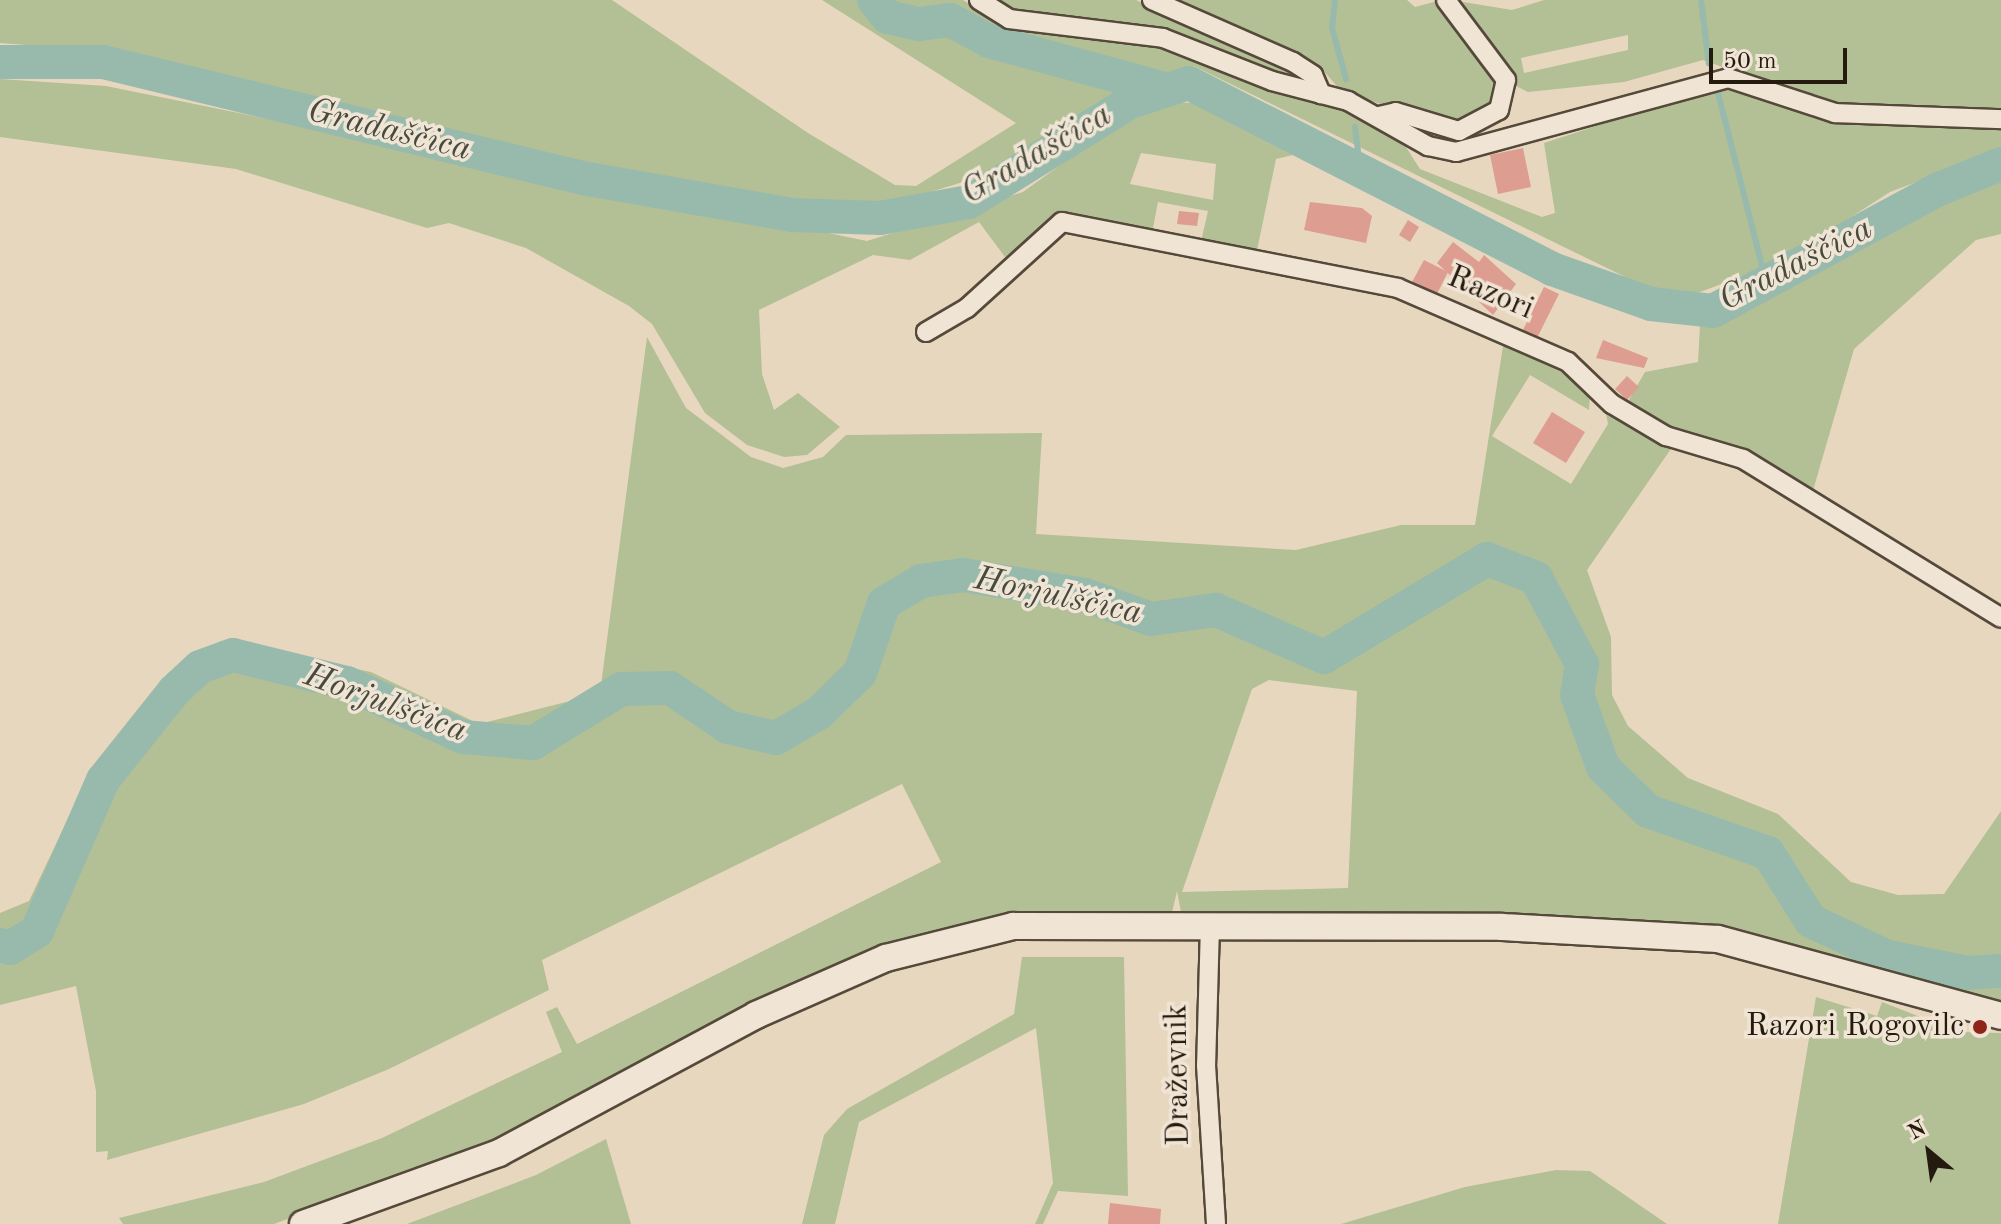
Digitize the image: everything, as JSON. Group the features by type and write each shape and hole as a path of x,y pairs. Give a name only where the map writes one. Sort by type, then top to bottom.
{"street":[{"path":"979,0 1009,19 1163,38 1379,116 1428,146 1456,152 1728,78 1835,113 2001,119"},
{"path":"1152,0 1293,62 1313,75 1321,94"},
{"path":"1379,116 1396,112 1459,131 1499,110 1506,80 1446,0"},
{"name":"Razori","path":"926,332 967,308 1062,222 1398,288 1568,362 1612,404 1666,436 1743,459 2001,618"},
{"name":"Draževnik","path":"1210,925 1206,1065 1216,1224"},
{"path":"303,1224 499,1153 756,1015 886,958 1013,926 1612,930 1718,939 2001,1016"}],"green space":[{"path":"0,0 612,0 808,133 895,185 916,186 1016,123 822,0 963,0 1006,27 1163,43 1359,113 1402,141 1420,169 1542,217 1555,213 1544,143 1722,85 1837,121 2001,124 2001,150 1890,192 1781,262 1700,292 1658,293 1194,66 1145,78 979,177 882,207 774,200 587,171 390,114 108,51 0,43"},
{"path":"990,0 1136,0 1305,75 1268,74 1163,32 1011,12"},
{"path":"1164,0 1407,0 1415,7 1441,0 1502,84 1500,98 1458,126 1400,110 1342,92 1322,69"},
{"path":"1451,0 1512,10 1544,0 2001,0 2001,114 1836,108 1703,60 1624,82 1528,92 1514,85","holes":["1628,35 1628,50 1524,73 1521,58"]},
{"path":"0,79 106,86 867,241 1023,192 1102,135 1169,102 1193,103 1293,155 1276,159 1256,255 1200,246 1208,211 1158,202 1152,233 1066,214 1005,257 979,222 910,260 873,255 759,310 762,374 774,410 798,393 840,427 807,455 784,457 747,445 705,413 652,324 629,306 526,248 449,223 427,228 236,169 0,137","holes":["1141,153 1216,164 1213,200 1130,184"]},
{"path":"2001,177 2001,234 1976,240 1854,349 1812,494 1626,405 1645,372 1698,362 1700,325 1717,325 1947,199"},
{"path":"647,337 686,408 751,457 783,468 823,457 846,435 1042,433 1036,534 1296,550 1401,525 1475,525 1504,340 1536,354 1590,393 1589,410 1530,375 1492,436 1571,484 1608,424 1606,414 1673,446 1587,570 1611,637 1612,695 1628,726 1688,778 1778,814 1851,882 1898,895 1944,894 2001,811 2001,1008 1708,925 1182,918 1177,891 1171,917 996,918 888,944 813,977 556,1117 274,1224 123,1224 119,1218 264,1182 382,1138 562,1052 546,1012 557,1007 577,1044 941,862 902,784 542,960 549,990 389,1069 304,1104 107,1160 108,1151 96,1152 96,1091 76,986 0,1005 0,913 29,901 72,810 126,725 168,673 221,641 371,672 479,724 570,701 601,685","holes":["1269,680 1357,691 1348,888 1182,892 1252,689"]},
{"path":"1022,957 1124,957 1128,1196 1058,1191 1043,1224 1035,1224 1053,1183 1036,1028 859,1122 835,1224 802,1224 824,1135 847,1109 1014,1014"},
{"path":"1816,997 1877,1016 1882,1002 1959,1032 2001,1033 2001,1224 1778,1224"},
{"path":"606,1139 631,1224 407,1224 536,1175"},
{"path":"1556,1170 1590,1171 1667,1224 1341,1224 1465,1187"}],"building":[{"path":"1523,148 1531,187 1498,194 1490,155"},
{"path":"1310,202 1362,208 1372,216 1366,243 1304,230"},
{"path":"1179,211 1199,213 1197,226 1177,224"},
{"path":"1408,220 1419,227 1410,242 1399,235"},
{"path":"1453,242 1479,262 1484,255 1516,284 1493,315 1437,263"},
{"path":"1424,260 1448,272 1437,294 1412,282"},
{"path":"1544,287 1559,294 1537,338 1523,330"},
{"path":"1603,340 1648,358 1644,368 1596,358"},
{"path":"1627,376 1639,387 1627,400 1615,389"},
{"path":"1552,412 1585,432 1566,463 1533,443"},
{"path":"1110,1203 1161,1209 1160,1224 1108,1224"}],"waterway":[{"path":"874,0 888,17 919,24 950,20 989,41 1161,88"},
{"path":"1335,0 1332,28 1346,79"},
{"path":"1701,0 1709,64"},
{"name":"Gradaščica","path":"0,62 103,62 588,179 792,215 880,218 969,202 1130,102 1189,83 1552,269 1651,304 1713,311 1939,189 2001,164"},
{"path":"1718,93 1767,285"},
{"path":"1355,127 1360,165"},
{"name":"Horjulščica","path":"0,945 10,948 37,931 103,780 174,691 200,667 233,655 347,683 463,737 533,743 621,689 670,688 728,727 776,738 819,713 860,673 884,603 921,581 963,575 1085,595 1151,619 1216,610 1324,657 1487,559 1536,578 1582,664 1577,695 1603,767 1648,811 1768,853 1811,921 1888,957 1969,973 2001,971"}],"place":[{"name":"Razori Rogovilc","path":"1980,1027"}]}
